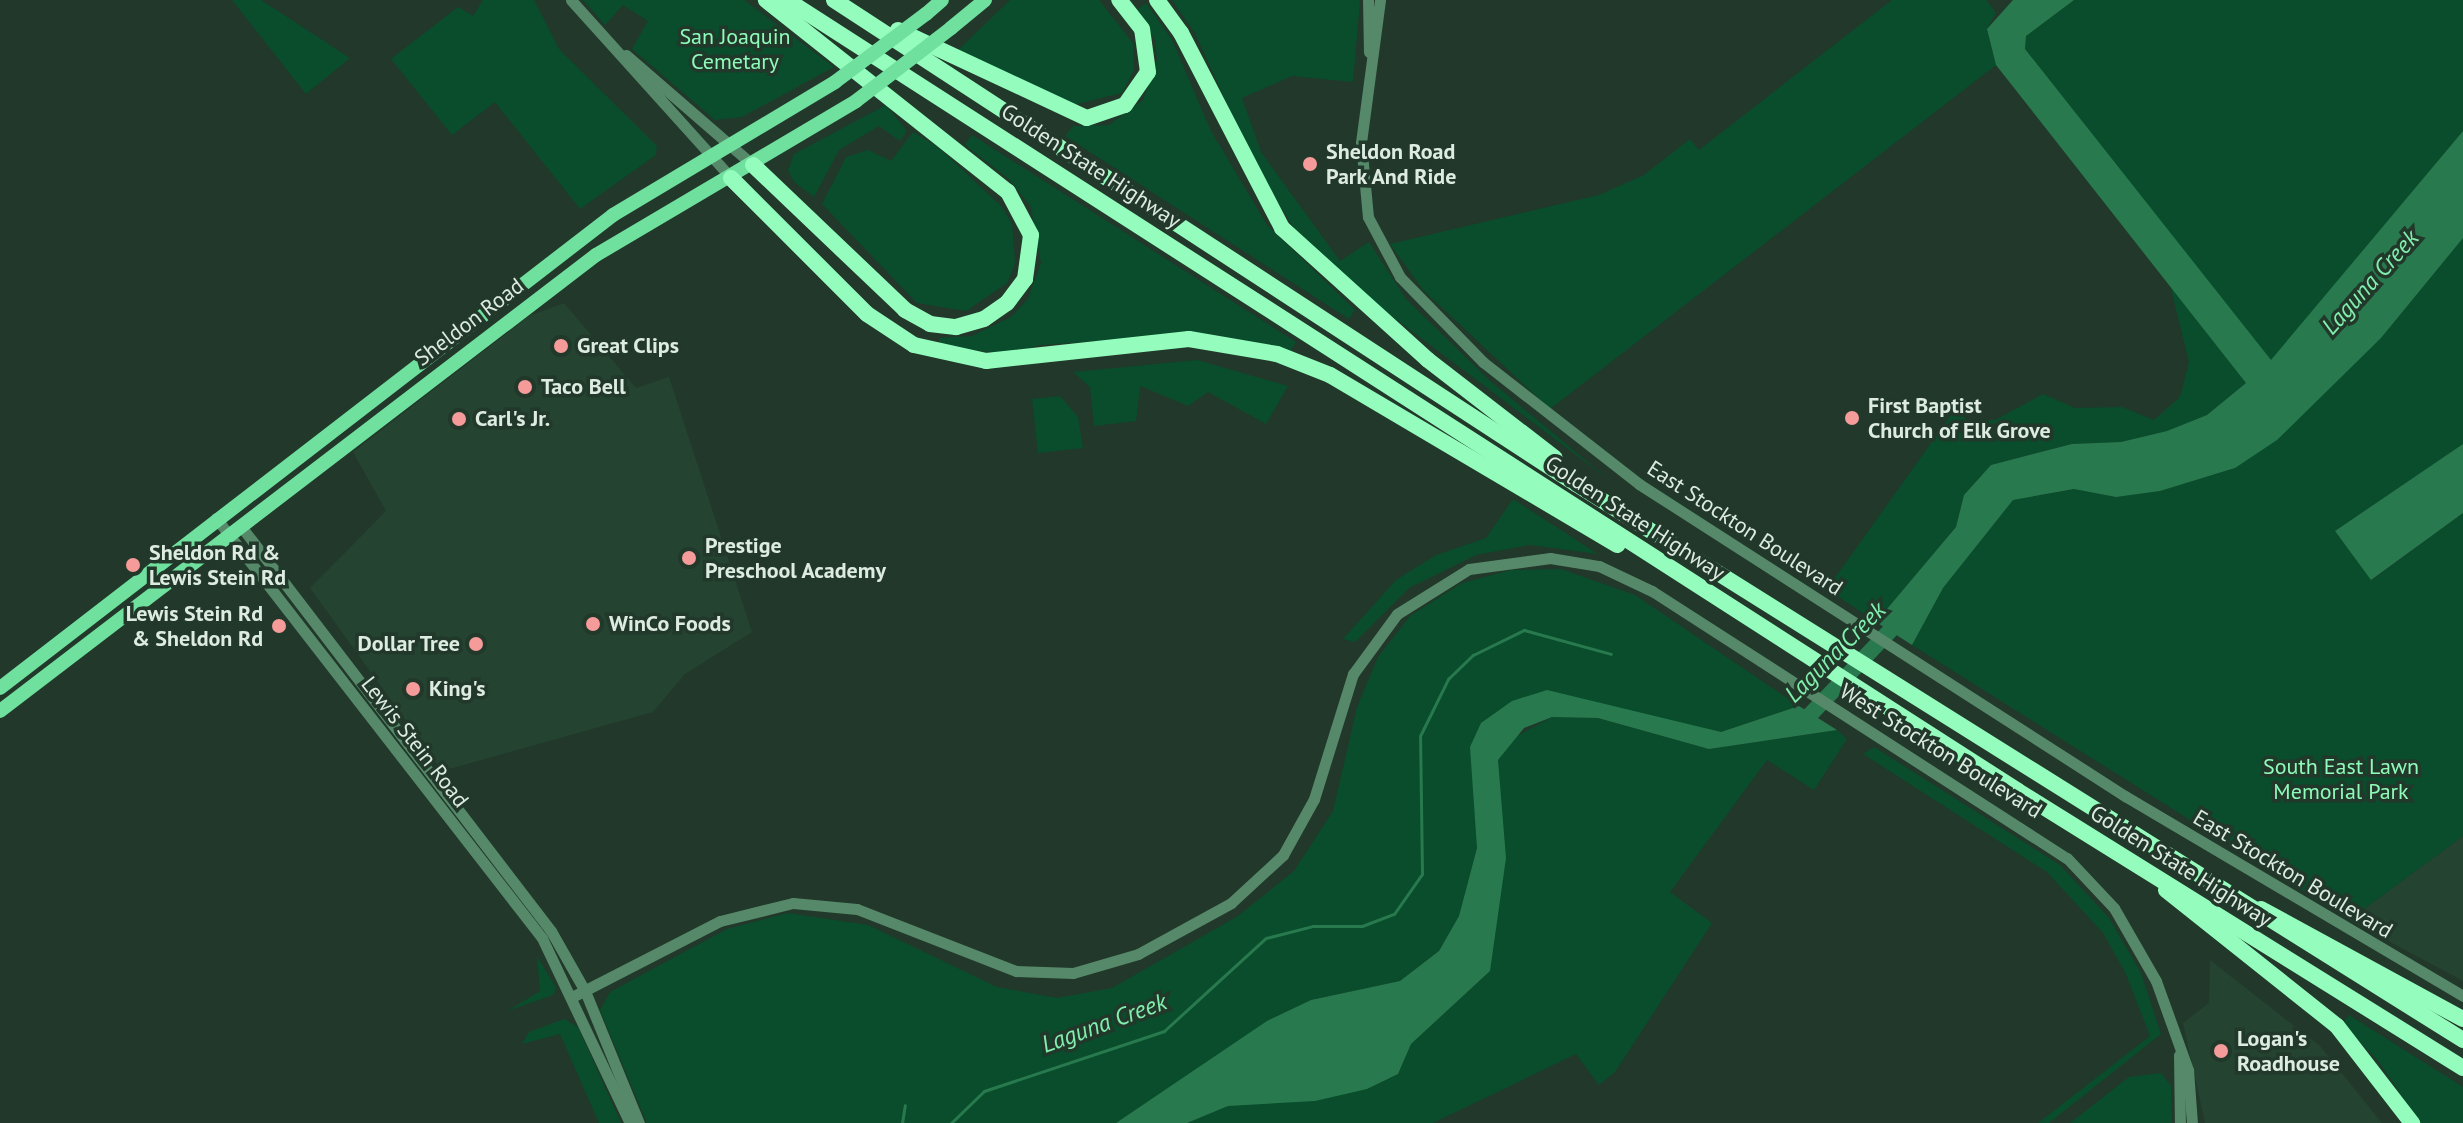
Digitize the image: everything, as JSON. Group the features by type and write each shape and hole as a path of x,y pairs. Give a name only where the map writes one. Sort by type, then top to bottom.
{"highway":[{"path":"753,165 905,310 930,324 956,327 984,319 1007,303 1025,279 1031,235 1008,192 766,0"},
{"name":"Golden State Highway","path":"787,0 1752,620 2463,1068"},
{"path":"834,0 1087,118 1125,105 1148,72 1142,29 1119,0"},
{"name":"Golden State Highway","path":"834,0 1576,484 2209,885 2463,1040"},
{"path":"1157,0 1181,33 1282,228 1428,360 1560,461 1576,484"},
{"path":"731,178 858,306 914,345 986,361 1189,339 1277,354 1330,375 1725,602"},
{"path":"2155,876 2181,906 2337,1026 2412,1123"},
{"path":"2209,885 2293,924 2463,1019"}],"main road":[{"name":"Sheldon Road","path":"0,688 216,518 570,248 835,82 942,0"},
{"name":"Sheldon Road","path":"0,711 450,363 602,251 731,178 856,101 985,0"},
{"path":"450,363 459,344 557,268 570,248"}],"street":[{"path":"571,0 731,178"},
{"name":"East Stockton Boulevard","path":"1368,0 1369,52 1362,194 1376,237 1407,287 1563,431 1893,648 2180,829 2463,996"},
{"name":"East Stockton Boulevard","path":"1369,52 1380,0"},
{"path":"609,43 732,144 753,165"},
{"name":"Lewis Stein Road","path":"216,518 542,938 630,1123"},
{"name":"Lewis Stein Road","path":"240,525 551,931 585,991 639,1123"},
{"name":"West Stockton Boulevard","path":"585,991 720,921 793,903 857,909 1016,971 1073,973 1138,954 1231,903 1269,871 1306,818 1345,694 1373,640 1431,588 1486,564 1550,558 1612,571 2025,826 2086,876 2146,959 2179,1054 2188,1070 2192,1123"},
{"path":"301,629 349,683 364,687"},
{"path":"358,702 406,755 422,762"},
{"path":"572,997 585,991"},
{"name":"West Stockton Boulevard","path":"2179,1054 2180,1123"}],"shaded area":[{"path":"564,303 636,388 669,377 752,632 685,674 653,712 442,771 310,588 386,511 353,452 529,316"},
{"path":"2463,836 2463,981 2349,920"},
{"path":"2210,960 2320,1046 2382,1123 2205,1123 2183,1023 2209,1003"}],"green space":[{"path":"232,0 261,0 350,58 306,94"},
{"path":"483,0 534,0 559,49 657,146 656,155 580,209 495,102 452,135 391,59 458,7 473,16"},
{"name":"San Joaquin Cemetary","path":"583,0 744,0 834,67 742,117 715,120 632,49 648,21 623,5 605,25"},
{"path":"1010,0 1099,0 1133,43 1134,70 1122,93 1073,105 958,50"},
{"path":"1172,0 1360,0 1353,82 1292,76 1242,98 1261,152 1340,261 1369,242 1406,299 1488,379 1609,480 1352,286 1296,231 1254,165 1195,33"},
{"path":"1892,0 1986,0 1996,13 1987,29 1996,65 1550,409 1423,290 1390,244 1599,195 1644,175 1690,139 1699,150"},
{"path":"2074,0 2463,0 2463,131 2271,361 2025,49 2026,36"},
{"path":"1146,3 1172,40 1211,131 1267,225 1355,310 1349,319 1065,136 1073,126 1109,125 1143,100 1157,60 1155,40 1137,10"},
{"path":"886,105 907,131 900,141 879,126 839,150 814,197 794,182 788,170 794,154"},
{"path":"913,132 938,147 1002,207 1012,224 1015,264 1007,283 966,311 917,303 822,204 846,157 868,150 891,161"},
{"path":"972,135 1296,342 1289,353 1198,335 1040,345 1012,354 939,347 939,338 972,336 1011,317 1028,299 1041,263 1031,207 1009,179 965,145"},
{"name":"South East Lawn Memorial Park","path":"2463,238 2463,444 2335,531 2372,580 2463,513 2463,836 2349,920 1912,645 1943,588 2013,500 2075,489 2116,497 2160,491 2235,468 2381,338"},
{"path":"2170,285 2246,383 2207,415 2167,431 2121,442 2072,444 1991,465 1964,495 1956,527 1876,622 1827,589 1954,411 1968,420 1995,420 2043,394 2075,408 2122,407 2154,420 2180,397 2189,362"},
{"path":"1197,360 1288,386 1266,424 1208,392 1188,406 1140,386 1136,421 1094,426 1090,387 1073,372"},
{"path":"1060,396 1078,417 1083,448 1038,453 1032,399"},
{"path":"1513,499 1598,554 1530,545 1476,555 1409,588 1355,642 1343,639 1396,580 1436,555 1486,538"},
{"path":"1561,569 1635,595 1799,706 1721,732 1512,701 1476,800 1477,848 1459,916 1439,951 1400,981 1311,1000 1116,1123 647,1123 600,1010 610,992 727,929 788,913 868,925 997,987 1057,998 1112,988 1238,916 1294,871 1333,811 1357,707 1378,657 1410,616 1462,583 1511,570"},
{"path":"1552,717 1598,718 1709,749 1837,730 1847,739 1814,790 1767,760 1670,892 1712,923 1615,1072 1599,1085 1576,1054 1433,1123 1187,1123 1228,1106 1367,1089 1398,1074 1411,1044 1490,971 1498,760 1508,741"},
{"path":"1874,747 2060,865 2109,918 2141,973 2161,1034 2049,1123 2038,1123 2150,1036 2125,972 2103,933 2047,872 1863,754"},
{"path":"537,956 556,988 553,995 507,1011 540,991"},
{"path":"2349,1015 2463,1087 2463,1123 2420,1123 2379,1062 2343,1024"},
{"path":"564,1019 578,1027 621,1123 599,1123 560,1034 522,1044 529,1032"},
{"path":"2161,1073 2171,1086 2172,1123 2070,1123 2129,1077"}],"water":[{"path":"2013,0 2074,0 2026,36 2025,49 2271,360 2463,131 2463,238 2381,338 2277,440 2235,468 2160,491 2116,497 2074,489 2013,500 1943,588 1912,645 1876,622 1956,527 1964,495 1991,465 2072,444 2121,442 2167,431 2207,415 2246,383 1996,65 1987,29"},
{"path":"2463,444 2463,513 2371,580 2335,531"},
{"path":"1547,690 1721,732 1799,706 1837,730 1709,749 1598,718 1552,717 1524,728 1498,760 1506,858 1490,971 1411,1044 1398,1074 1367,1089 1315,1101 1228,1106 1187,1123 1116,1123 1267,1021 1311,1000 1400,981 1439,951 1459,916 1477,848 1470,747 1481,723 1512,701"}],"waterway":[{"name":"Laguna Creek","path":"1793,725 1808,717 1904,616"},
{"name":"Laguna Creek","path":"951,1123 984,1091 1164,1031 1266,938 1313,926 1362,926 1394,914 1422,874 1420,736 1448,679 1473,655 1524,630 1611,654"},
{"name":"Laguna Creek","path":"902,1123 905,1105"}],"place":[{"name":"Sheldon Road Park And Ride","path":"1310,164"},
{"name":"Great Clips","path":"561,346"},
{"name":"Taco Bell","path":"525,387"},
{"name":"First Baptist Church of Elk Grove","path":"1852,418"},
{"name":"Carl's Jr.","path":"459,419"},
{"name":"Prestige Preschool Academy","path":"689,558"},
{"name":"Sheldon Rd & Lewis Stein Rd","path":"133,565"},
{"name":"WinCo Foods","path":"593,624"},
{"name":"Lewis Stein Rd & Sheldon Rd","path":"279,626"},
{"name":"Dollar Tree","path":"476,644"},
{"name":"King's","path":"413,689"},
{"name":"Logan's Roadhouse","path":"2221,1051"}]}
